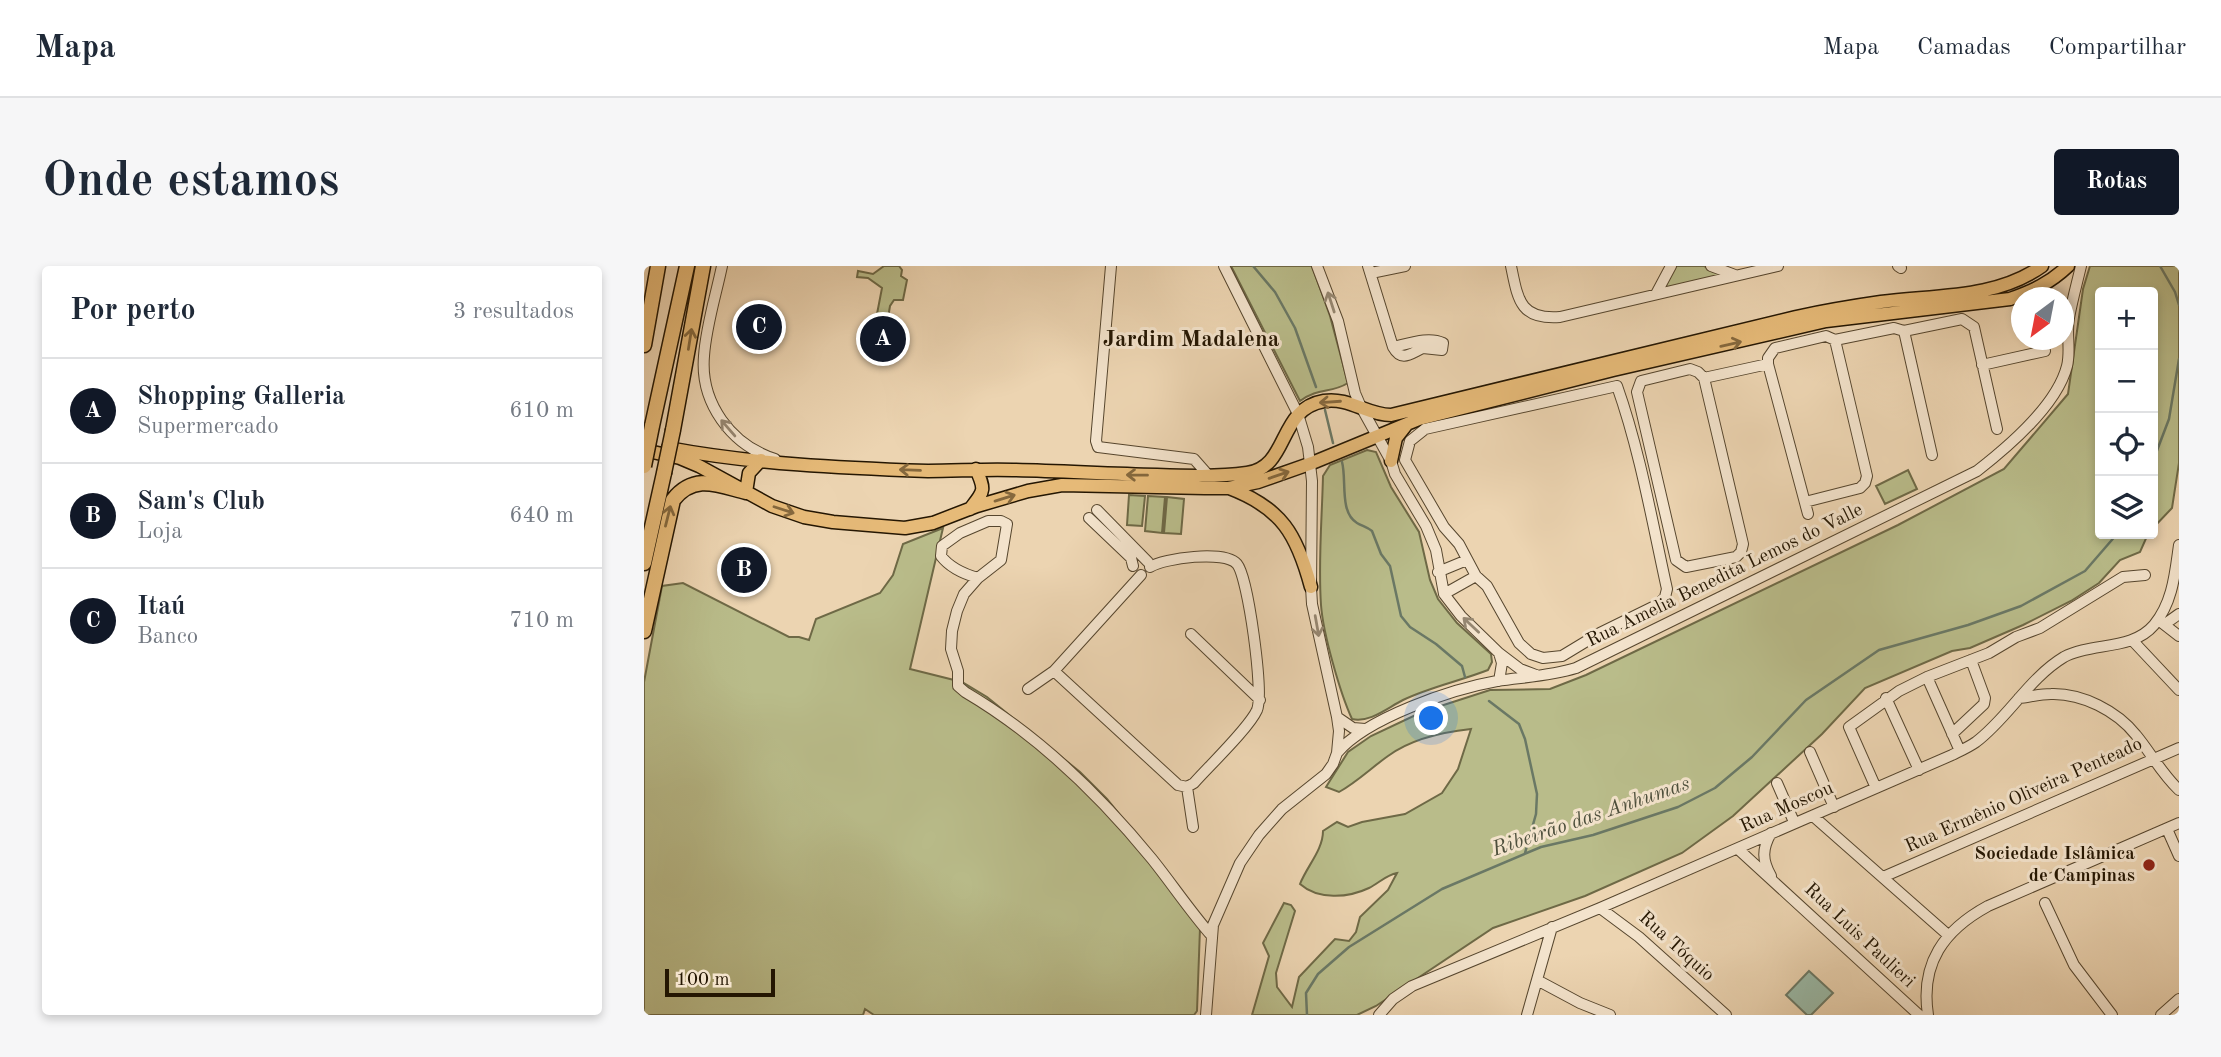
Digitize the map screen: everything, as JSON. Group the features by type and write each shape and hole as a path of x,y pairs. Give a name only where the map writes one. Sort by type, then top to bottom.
{"highway":[{"path":"644,345 659,266"},
{"path":"644,466 687,266"},
{"path":"644,563 673,430 703,266"},
{"path":"644,631 673,500 680,491 706,482 746,492"}],"main road":[{"path":"2044,287 2068,266"},
{"path":"644,443 716,457 930,471 976,469 1178,476 1252,472 1262,468 1278,451 1288,427 1298,414 1313,404 1324,401 1337,400 1379,415 1409,411 1577,368 1796,317 1841,308 1979,292 2003,286 2040,267"},
{"path":"2033,287 2032,281 2040,267"},
{"path":"644,450 680,458 772,506 804,517 867,525 915,526 933,523 1028,491 1062,485 1229,488 1258,482 1312,463 1408,423 1612,370 1826,321 2011,300"},
{"path":"1391,461 1396,438 1408,423"},
{"path":"746,492 748,473 761,460"},
{"path":"973,508 983,493 982,480 976,469"},
{"path":"1229,488 1258,501 1288,529 1302,554 1311,587"}],"street":[{"path":"722,266 704,354 704,371 712,404 729,430 741,441 762,454 786,462"},
{"path":"1111,266 1096,441 1098,447 1194,459 1209,476"},
{"path":"1224,266 1298,414 1312,463 1311,587 1320,644 1337,717 1337,753"},
{"path":"1317,266 1338,321 1355,393 1391,461 1398,480 1426,526 1436,550 1444,594 1461,616 1499,653 1520,669 1539,677"},
{"path":"1393,347 1369,269 1405,266"},
{"path":"1511,266 1517,297 1523,307 1534,315 1545,318 1560,317 1778,266"},
{"path":"1656,295 1671,266"},
{"path":"1711,266 1736,276"},
{"name":"Rua Amelia Benedita Lemos do Valle","path":"2074,297 2081,266"},
{"path":"1808,514 1769,364 1768,358 1775,348 1826,336 1835,340 1894,328 1904,331 1962,319 1974,327 1997,429"},
{"path":"1904,331 1932,455"},
{"path":"1805,502 1860,488 1867,476 1835,340"},
{"name":"Rua Amelia Benedita Lemos do Valle","path":"1206,1015 1211,935 1217,911 1240,863 1282,809 1326,774 1334,764 1337,753 1348,740 1366,729 1438,698 1475,686 1539,677 1576,668 1977,471 2017,436 2053,394 2063,379 2068,350"},
{"path":"1982,365 2045,351"},
{"path":"1704,378 1745,364 1769,364"},
{"path":"1690,369 1704,378 1743,544 1737,557 1686,567 1676,560 1637,386 1641,381 1690,369"},
{"path":"1612,370 1617,386 1642,476 1667,589 1659,604 1600,633 1562,656 1543,658 1523,648 1487,586 1476,576 1459,544 1444,527 1405,460 1410,441 1425,429 1617,386"},
{"path":"1175,457 1178,476"},
{"path":"973,508 980,523"},
{"path":"1141,575 1135,571 1131,558 1093,514 1149,564"},
{"path":"978,578 963,573 946,562 940,556 940,550 948,540 980,523 1001,521 1007,524 1008,530 1001,560 978,578 964,594 957,611 951,649 958,670 958,686 1014,723 1074,774 1116,817 1211,935"},
{"name":"Rua Moscou","path":"1380,1015 1394,999 1412,986 1738,849 1794,822 1919,770 1976,742 2050,667 2067,656 2132,640 2150,630 2176,592 2179,545"},
{"path":"1054,671 1178,785 1187,787 1194,783 1254,717 1260,700 1260,682 1245,582 1237,564 1230,559 1214,556 1149,564 1138,559 1133,566"},
{"path":"1438,572 1466,560"},
{"path":"1028,689 1054,671 1141,575 1147,572 1149,564"},
{"path":"1876,788 1849,726 1886,698 1927,677 2040,628 2123,577 2145,575"},
{"path":"1444,594 1476,576"},
{"path":"2179,614 2163,623 2179,636"},
{"path":"2144,653 2150,630"},
{"path":"1191,634 1260,700"},
{"path":"2132,640 2179,690"},
{"path":"1499,653 1502,663 1499,681"},
{"path":"1952,734 1984,704 1985,698 1971,660"},
{"path":"1927,677 1960,751"},
{"path":"2019,698 2052,694 2075,697 2120,717 2179,790"},
{"path":"1886,698 1919,770"},
{"path":"1337,717 1353,728 1366,729"},
{"name":"Rua Ermênio Oliveira Penteado","path":"1883,877 2179,748"},
{"path":"1810,752 1834,807"},
{"path":"1777,783 1794,822"},
{"path":"1187,787 1193,827"},
{"path":"1813,816 1948,935"},
{"path":"1928,1015 1926,1000 1930,971 1937,950 1948,935 1969,917 1988,906 2179,823"},
{"path":"2167,828 2179,856"},
{"name":"Rua Luis Paulieri","path":"1771,833 1763,853 1766,867 1775,883"},
{"name":"Rua Luis Paulieri","path":"1738,849 1919,1015"},
{"path":"2045,903 2074,965 2112,1015"},
{"name":"Rua Tóquio","path":"1600,908 1621,921 1726,1015"},
{"path":"1527,1015 1552,927"},
{"path":"1537,980 1580,1003 1610,1015"},
{"path":"2161,1015 2179,999"},
{"path":"1580,1003 1595,1015"}],"green space":[{"path":"884,266 899,266 902,270 901,276 907,280 903,300 894,300 890,306 885,336 882,338 876,328 882,288 868,278 857,277 858,271 873,274"},
{"path":"1231,266 1312,266 1330,316 1348,383 1300,401"},
{"path":"1674,266 1704,266 1727,275 1660,290"},
{"path":"2090,266 2179,266 2179,463 2172,508 2158,523 2158,287 2095,287 2095,539 2146,539 2140,552 2120,560 2099,583 2071,601 2023,625 1970,648 1952,651 1865,688 1822,734 1733,816 1682,853 1585,896 1493,928 1376,1006 1357,1015 1252,1015 1269,956 1263,943 1284,903 1291,905 1295,911 1276,973 1277,987 1292,1007 1299,977 1335,939 1349,941 1356,932 1360,917 1388,890 1397,873 1352,894 1324,895 1307,889 1300,884 1318,851 1323,831 1337,822 1348,827 1405,814 1442,793 1458,769 1471,729 1438,734 1407,745 1339,792 1326,787 1348,752 1371,736 1422,712 1490,690 1550,689 1586,675 1898,525 2004,469 2068,394 2083,289"},
{"path":"1367,450 1376,452 1391,487 1419,532 1430,580 1438,599 1457,623 1491,654 1492,662 1488,670 1424,691 1372,717 1359,720 1352,719 1347,708 1325,631 1320,589 1320,540 1323,476 1330,465"},
{"path":"1908,470 1917,489 1885,504 1876,486"},
{"path":"1129,495 1145,496 1142,526 1127,525"},
{"path":"1148,496 1165,497 1162,533 1145,531"},
{"path":"1167,497 1184,499 1181,534 1164,533"},
{"path":"943,528 910,669 962,682 987,697 1080,772 1107,799 1141,841 1200,928 1197,1011 1194,1015 874,1015 865,1009 863,1015 644,1015 644,682 662,586 683,583 789,637 809,640 816,619 880,593 893,575 903,544"}],"shaded area":[{"path":"1809,971 1833,993 1811,1015 1807,1015 1786,995"}],"waterway":[{"path":"1253,266 1275,292 1295,328 1316,387"},
{"name":"Ribeirão das Anhumas","path":"2160,266 2179,305"},
{"name":"Ribeirão das Anhumas","path":"2158,448 2169,419 2179,359"},
{"path":"1325,410 1333,443"},
{"path":"1342,462 1348,511 1351,518 1372,531 1381,554 1390,566 1401,616 1410,627 1462,666 1465,677"},
{"name":"Ribeirão das Anhumas","path":"1307,1015 1306,993 1318,974 1349,947 1442,889 1541,847 1593,835 1678,807 1715,788 1752,757 1806,700 1879,650 1968,625 2021,606 2085,571 2113,539"},
{"path":"1489,701 1519,724 1525,739 1537,794 1536,814 1525,853"}],"place":[{"name":"Itaú","path":"759,327"},
{"name":"Shopping Galleria","path":"883,339"},
{"name":"Sam's Club","path":"744,570"},
{"name":"Sociedade Islâmica de Campinas","path":"2149,865"}],"district":[{"name":"Jardim Madalena","path":"1191,339"}]}
